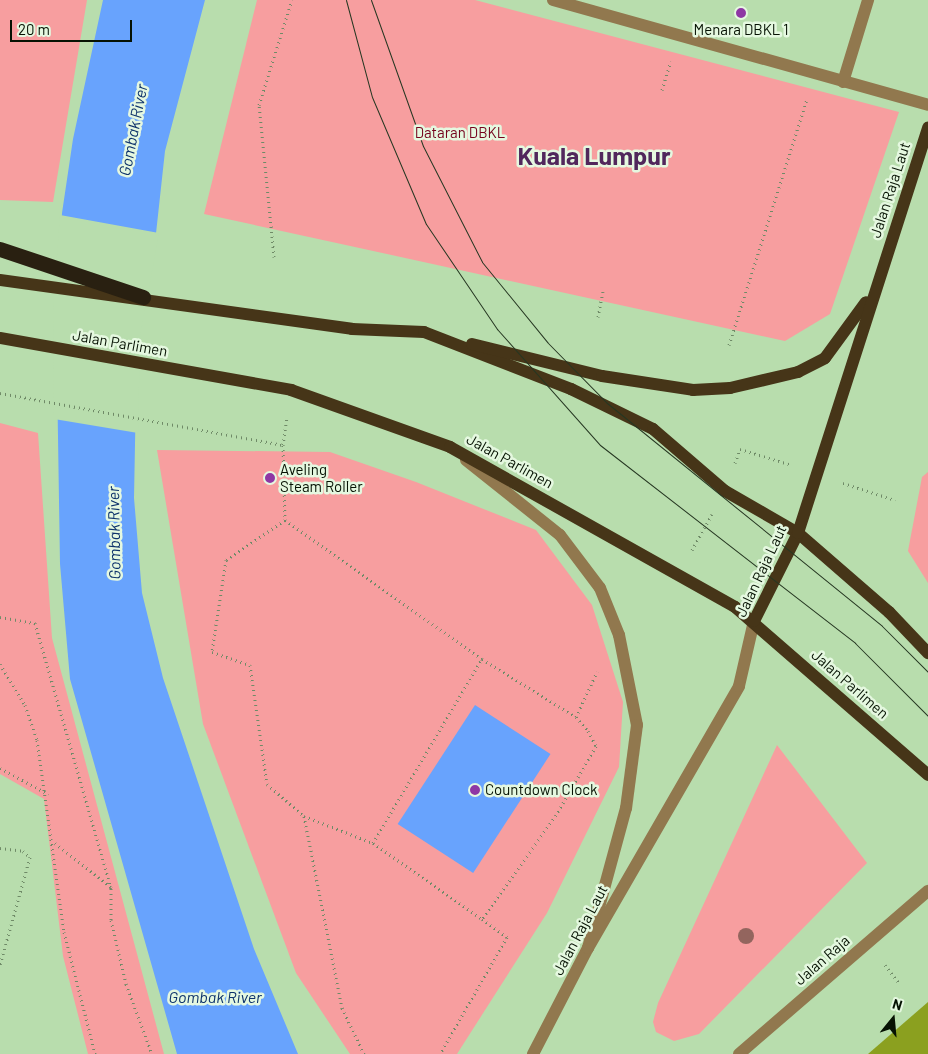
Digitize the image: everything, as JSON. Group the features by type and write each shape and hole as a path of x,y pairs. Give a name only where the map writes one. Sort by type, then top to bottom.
{"highway":[{"path":"0,249 144,297"}],"main road":[{"name":"Jalan Raja Laut","path":"754,621 798,533 873,292 928,127"},
{"path":"0,280 144,297 352,329 424,332 602,376 693,390 730,388 798,372 825,358 873,292"},
{"path":"424,332 621,410 653,429 724,491 798,533 889,612 928,653"},
{"name":"Jalan Parlimen","path":"0,338 291,390 450,447 679,574 754,621 928,775"}],"street":[{"path":"553,0 928,106"},
{"path":"843,82 868,0"},
{"path":"450,447 560,535 600,588 619,635 636,725 626,808 588,948"},
{"name":"Jalan Raja Laut","path":"533,1054 588,948 739,686 754,621"},
{"name":"Jalan Raja","path":"739,1054 928,891"}],"path":[{"path":"274,257 259,105 292,0"},
{"path":"729,344 815,74"},
{"path":"598,317 603,291"},
{"path":"0,393 284,445 285,520"},
{"path":"679,574 724,491 740,449"},
{"path":"285,520 482,659 576,717 596,746 556,815 482,919"},
{"path":"285,520 226,560 212,652 250,664 267,784 304,816 373,843 507,937 440,1054"},
{"path":"0,617 35,624 111,888 111,920 126,984 152,1054"},
{"path":"373,843 482,659"},
{"path":"0,664 28,714 48,794 64,932 95,1054"},
{"path":"576,717 599,667"},
{"path":"0,768 48,794"},
{"path":"304,816 342,1008 364,1054"},
{"path":"55,843 111,888"},
{"path":"0,848 23,851 30,857 0,965"}],"green space":[{"path":"0,0 87,0 53,202 0,200"},
{"name":"Dataran DBKL","path":"257,0 475,0 899,112 830,314 785,341 204,214"},
{"path":"0,423 38,433 52,638 164,1054 88,1054 63,956 44,799 0,774"},
{"path":"157,450 330,452 416,482 536,530 592,605 623,702 619,767 547,913 457,1054 350,1054 296,973 203,724"},
{"path":"928,472 928,583 908,551 922,477"},
{"path":"777,745 867,863 699,1034 674,1041 656,1032 653,1022 658,1003"}],"water":[{"name":"Gombak River","path":"103,0 205,0 165,151 153,261 137,337 134,498 142,593 163,678 254,949 298,1054 177,1054 70,679 60,564 56,310 62,213 73,139"},
{"name":"Countdown Clock","path":"475,705 550,754 473,873 398,824"}],"pier":[{"path":"60,215 159,233 140,337 138,433 54,419 53,310"}],"building":[{"path":"928,1002 928,1054 868,1054"}],"tram line":[{"path":"346,0 372,97 426,224 497,329 600,445 855,643 928,716"},
{"path":"371,0 423,146 482,262 548,343 607,403 882,626 928,672"}],"place":[{"name":"Menara DBKL 1","path":"741,13"},
{"name":"Aveling Steam Roller","path":"270,478"},
{"name":"Countdown Clock","path":"475,790"}],"district":[{"name":"Kuala Lumpur","path":"594,155"}]}
